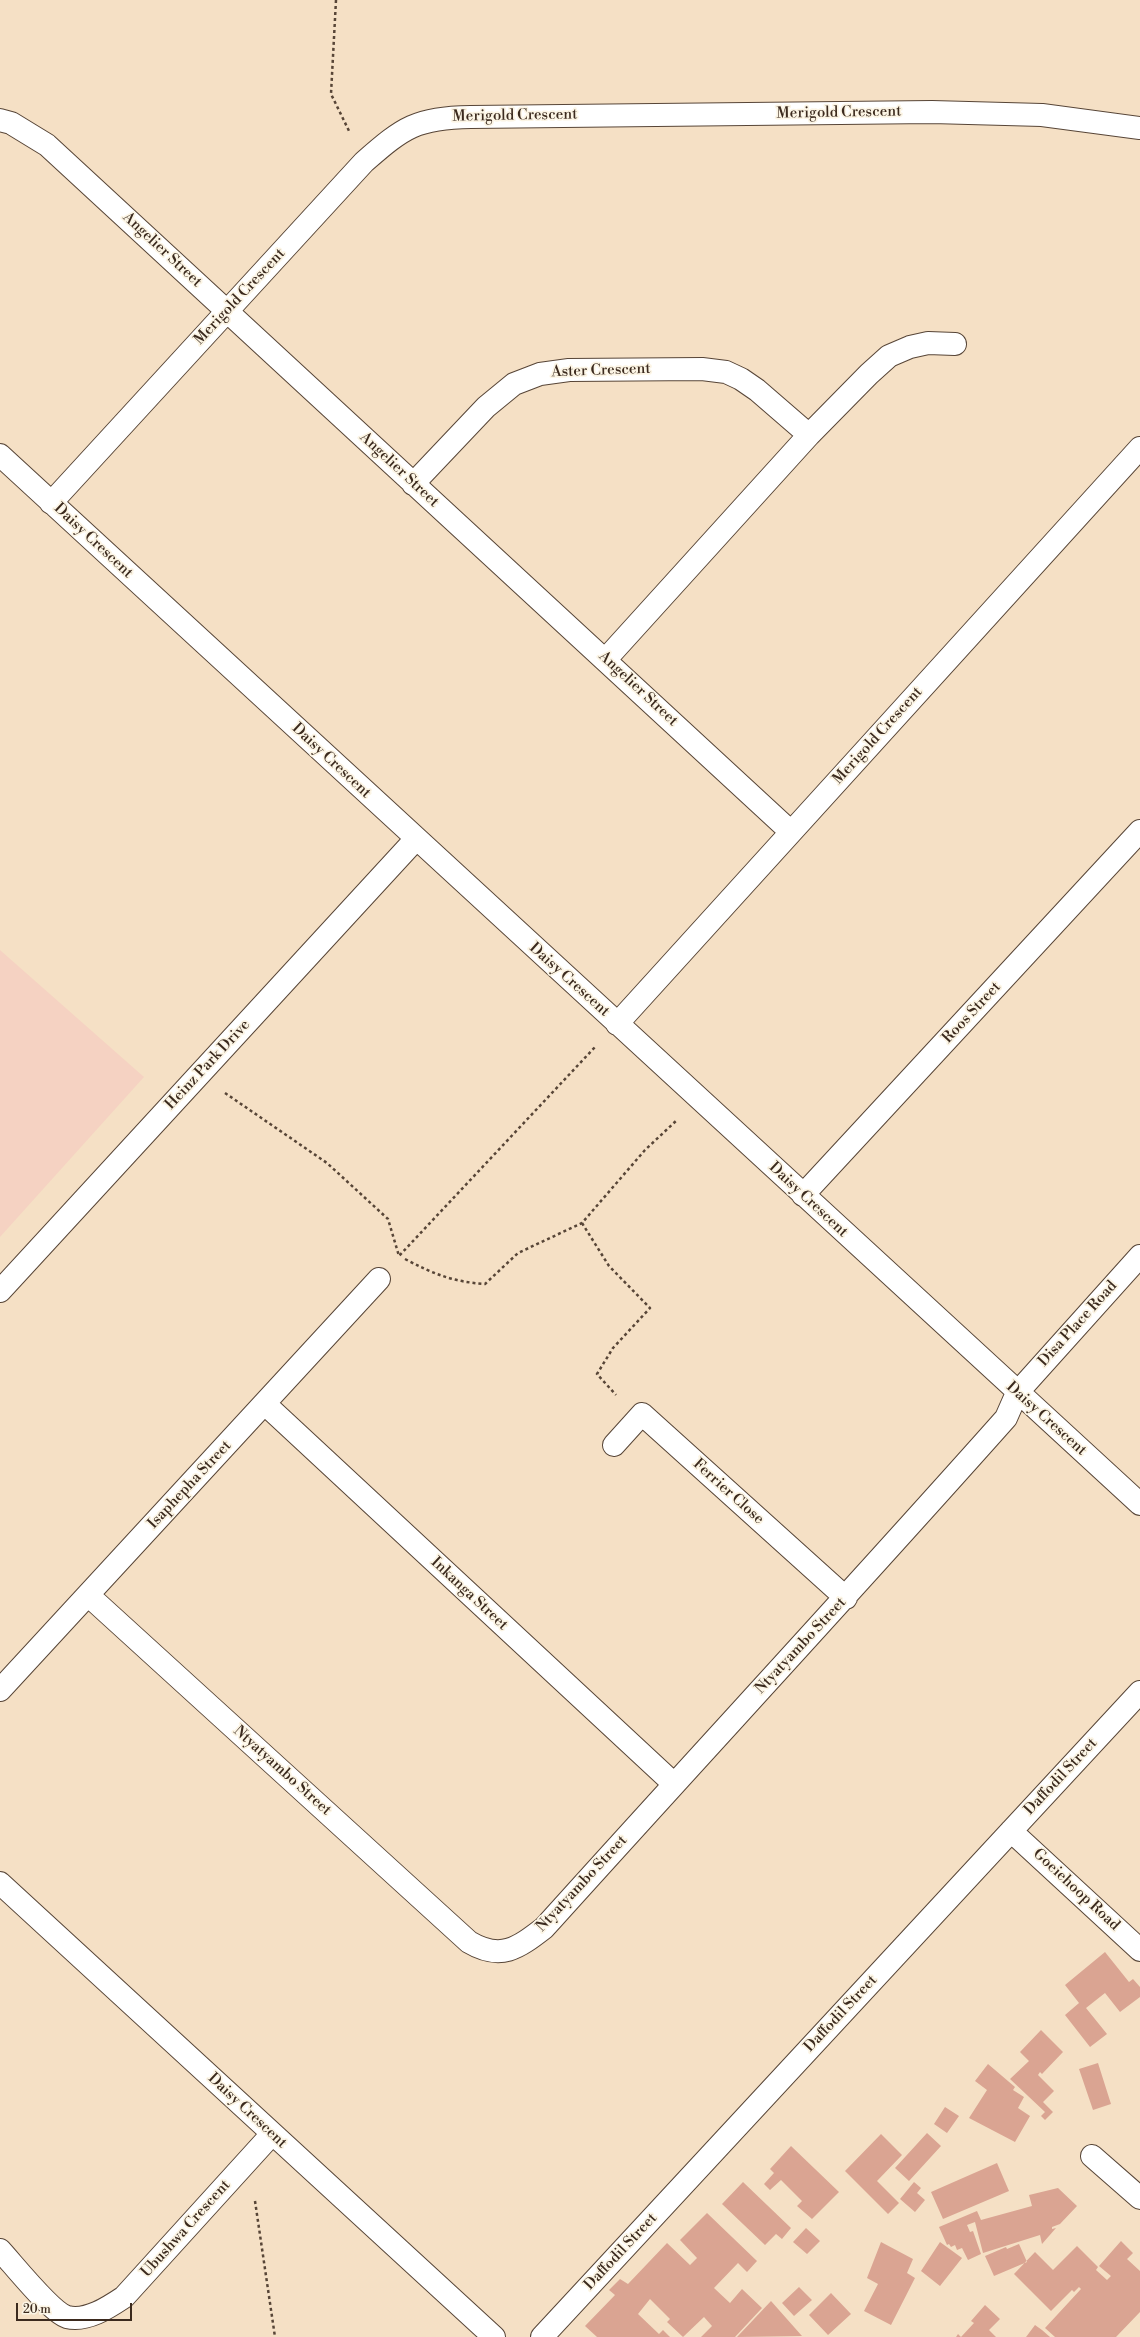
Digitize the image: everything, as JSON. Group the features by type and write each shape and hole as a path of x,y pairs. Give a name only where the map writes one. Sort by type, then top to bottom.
{"street":[{"name":"Merigold Crescent","path":"52,502 364,162 403,130 426,121 445,117 932,112 1042,114 1140,128"},
{"name":"Angelier Street","path":"0,120 12,123 47,145 228,310 413,484 606,659 791,832"},
{"path":"606,659 809,435 869,374 889,356 910,347 922,344 955,344"},
{"name":"Aster Crescent","path":"413,484 486,407 514,384 540,374 569,370 702,369 726,372 757,390 809,435"},
{"name":"Merigold Crescent","path":"617,1024 1140,448"},
{"name":"Daisy Crescent","path":"0,455 415,840 699,1099 1017,1393 1140,1504"},
{"name":"Roos Street","path":"803,1195 1140,831"},
{"name":"Heinz Park Drive","path":"0,1291 415,840"},
{"name":"Disa Place Road","path":"1017,1393 1140,1256"},
{"name":"Isaphepha Street","path":"0,1690 380,1279"},
{"name":"Ntyatyambo Street","path":"88,1595 464,1937 484,1951 503,1952 520,1947 544,1928 674,1784 846,1598 1006,1418 1017,1393"},
{"name":"Inkanga Street","path":"265,1404 674,1784"},
{"path":"614,1445 642,1414"},
{"name":"Ferrier Close","path":"642,1414 846,1598"},
{"name":"Daffodil Street","path":"542,2337 1140,1692"},
{"name":"Goeiehoop Road","path":"1011,1831 1140,1950"},
{"name":"Daisy Crescent","path":"0,1883 494,2337"},
{"name":"Ubushwa Crescent","path":"0,2250 49,2303 67,2316 86,2316 104,2310 124,2297 272,2134"},
{"path":"1092,2156 1140,2198"}],"path":[{"path":"336,0 331,94 364,162"},
{"path":"380,1279 617,1024"},
{"path":"200,1073 242,1106 327,1163 383,1214 388,1219 400,1256 432,1274 464,1282 485,1284 518,1253 582,1224 645,1150 699,1099"},
{"path":"582,1224 608,1266 650,1308 613,1348 597,1374 615,1394 642,1414"},
{"path":"254,2194 275,2337"}],"shaded area":[{"path":"0,950 144,1077 0,1237"}],"building":[{"path":"1105,1952 1129,1982 1133,1979 1140,1987 1140,1997 1120,2012 1105,1993 1086,2008 1107,2034 1090,2047 1065,2015 1079,2003 1065,1985"},
{"path":"1041,2030 1063,2052 1042,2074 1040,2072 1038,2075 1054,2091 1043,2102 1053,2112 1045,2120 1041,2116 1045,2112 1010,2079 1029,2061 1020,2052"},
{"path":"1098,2063 1111,2104 1093,2110 1079,2069"},
{"path":"988,2064 1015,2087 1013,2090 1024,2097 1018,2108 1030,2116 1015,2142 969,2118 987,2090 975,2081"},
{"path":"945,2107 959,2116 947,2133 934,2124"},
{"path":"927,2133 941,2146 909,2181 895,2168"},
{"path":"881,2134 902,2155 877,2181 899,2203 888,2214 845,2171"},
{"path":"791,2146 839,2192 812,2219 797,2206 802,2201 781,2180 770,2190 764,2184 774,2173 770,2169"},
{"path":"997,2163 1009,2191 943,2219 931,2192"},
{"path":"743,2182 791,2228 782,2239 776,2234 765,2245 722,2204"},
{"path":"914,2182 921,2188 917,2193 925,2200 915,2212 900,2199"},
{"path":"1058,2188 1077,2206 1060,2224 1052,2227 1052,2229 1056,2228 1042,2244 1040,2235 983,2253 975,2222 967,2225 970,2232 973,2231 981,2254 968,2260 962,2248 957,2250 955,2245 951,2247 949,2244 947,2245 939,2227 977,2211 981,2220 1032,2206 1029,2195"},
{"path":"707,2213 757,2261 747,2272 738,2263 714,2288 730,2303 742,2289 762,2308 735,2337 701,2337 712,2326 704,2317 683,2337 667,2322 670,2319 650,2299 638,2314 659,2334 663,2330 670,2337 597,2337 585,2326 615,2295 609,2290 620,2279 628,2284 667,2243 690,2265 697,2258 680,2240"},
{"path":"806,2228 820,2241 807,2254 793,2242"},
{"path":"1121,2241 1133,2253 1127,2259 1140,2271 1140,2312 1116,2337 1055,2337 1045,2328 1081,2289 1079,2287 1074,2292 1072,2290 1051,2311 1014,2274 1035,2252 1053,2270 1077,2246 1098,2267 1096,2270 1107,2280 1111,2276 1099,2266"},
{"path":"881,2242 913,2259 907,2273 915,2278 891,2325 864,2311 878,2284 867,2278"},
{"path":"940,2242 962,2258 940,2286 921,2271"},
{"path":"1019,2244 1027,2262 994,2276 985,2256 1006,2247 1007,2249"},
{"path":"799,2287 812,2300 794,2316 782,2303"},
{"path":"831,2293 851,2314 828,2335 809,2315"},
{"path":"771,2301 802,2336 737,2337"},
{"path":"985,2305 1000,2319 989,2330 996,2337 961,2337 974,2323 971,2321"},
{"path":"1035,2325 1042,2330 1050,2337 1026,2337"}]}
